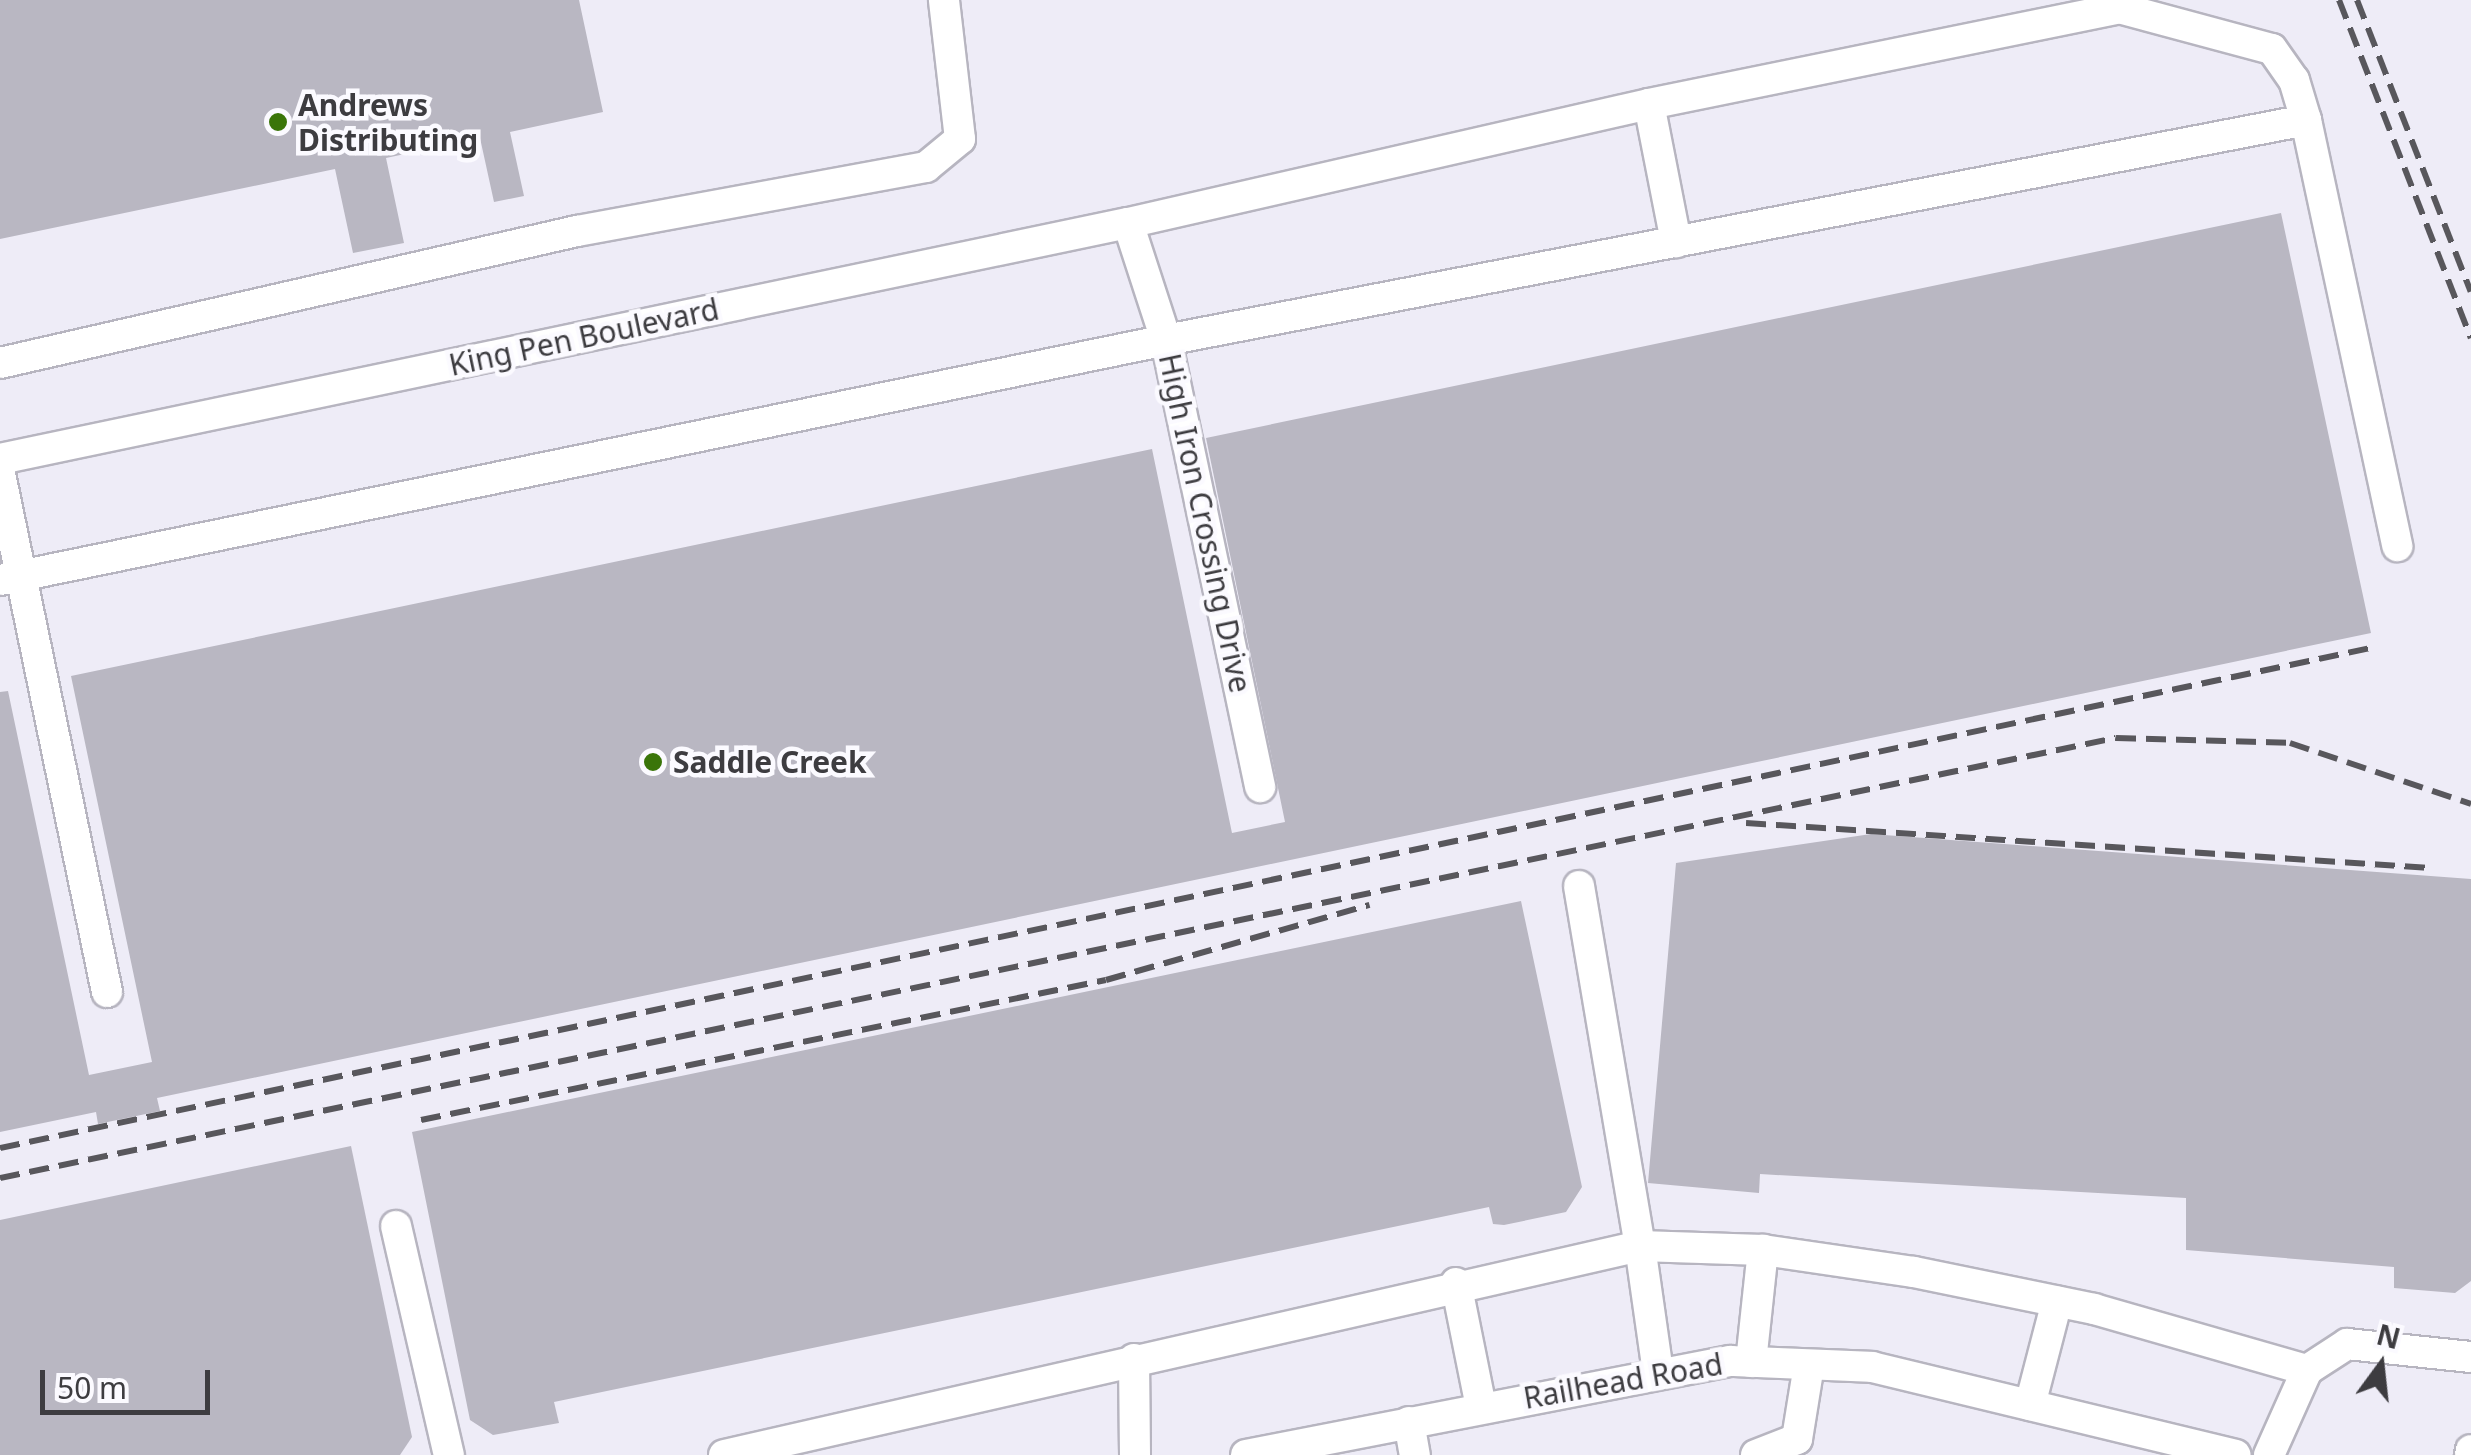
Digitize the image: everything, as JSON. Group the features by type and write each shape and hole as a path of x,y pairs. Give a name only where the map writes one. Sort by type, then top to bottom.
{"street":[{"path":"0,363 577,231 926,167 960,139 944,0"},
{"name":"King Pen Boulevard","path":"0,459 1128,223 1648,104 2119,8 2272,50 2294,80 2306,120 2397,546"},
{"path":"1648,104 1676,242"},
{"path":"10,578 1166,340 2306,120"},
{"name":"High Iron Crossing Drive","path":"1128,223 1144,260 1166,340 1260,787"},
{"path":"0,474 10,578 107,992"},
{"path":"1579,886 1658,1373"},
{"path":"396,1226 450,1455"},
{"path":"724,1455 1456,1282 1640,1246 1763,1250 2057,1301 2307,1370"},
{"path":"1751,1362 1763,1250"},
{"path":"1456,1282 1481,1407"},
{"path":"2030,1405 2057,1301"},
{"path":"2269,1455 2307,1370 2347,1344 2471,1356"},
{"path":"1134,1359 1136,1455"},
{"name":"Railhead Road","path":"1246,1455 1658,1373 1751,1362 1872,1367 2030,1405 2120,1442 2235,1455"},
{"path":"1756,1455 1808,1447 1809,1364"},
{"path":"1409,1422 1414,1455"}],"building":[{"name":"Andrews Distributing","path":"0,0 579,0 603,112 510,132 524,196 494,202 480,138 386,158 404,243 353,253 335,169 0,239"},
{"path":"2281,213 2371,633 157,1098 160,1111 98,1124 96,1112 0,1132 0,692 8,691 89,1075 152,1062 71,676 1152,449 1232,833 1285,822 1206,438"},
{"path":"1871,834 2471,879 2471,1281 2455,1293 2394,1288 2394,1267 2186,1250 2186,1198 1760,1174 1759,1193 1648,1183 1676,863"},
{"path":"1521,901 1582,1187 1566,1212 1504,1225 1493,1224 1489,1207 554,1402 559,1423 493,1435 470,1420 412,1132"},
{"path":"351,1146 412,1437 400,1455 0,1455 0,1220"}],"railway":[{"path":"2339,0 2471,338"},
{"path":"2357,0 2471,292"},
{"path":"0,1148 2376,647"},
{"path":"0,1178 2116,738 2290,743 2471,804"},
{"path":"1746,823 2431,868"},
{"path":"421,1120 1106,980 1370,905"}],"place":[{"name":"Andrews Distributing","path":"278,122"},
{"name":"Saddle Creek","path":"653,762"}]}
